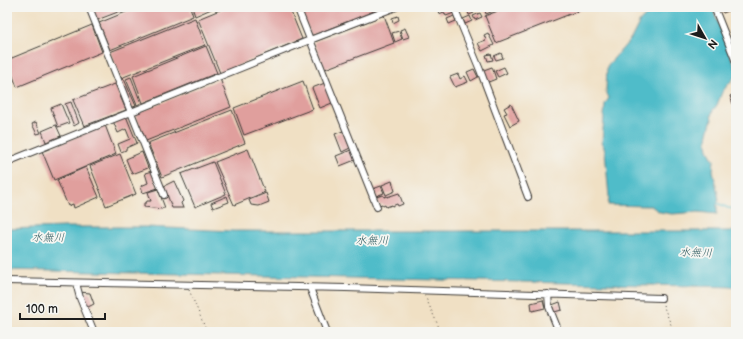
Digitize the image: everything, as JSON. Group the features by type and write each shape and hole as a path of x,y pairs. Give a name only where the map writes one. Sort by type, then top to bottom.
{"street":[{"path":"89,7 164,195"},
{"path":"297,7 377,207"},
{"path":"7,162 396,7"},
{"path":"454,7 528,196"},
{"path":"714,7 736,62"},
{"path":"7,281 661,298"},
{"path":"76,282 80,298 94,332"},
{"path":"310,288 326,332"},
{"path":"548,294 549,307 559,332"}],"path":[{"path":"187,285 207,332"},
{"path":"424,292 441,332"},
{"path":"661,298 674,332"}],"water":[{"path":"655,7 712,7 736,70 736,75 722,92 717,105 713,110 707,140 708,150 714,160 713,170 719,200 717,203 717,214 698,212 672,214 660,212 651,206 608,205 609,197 605,151 602,142 605,104 609,98 606,91 607,66 631,39 640,21"},
{"name":"水無川","path":"146,227 233,231 736,231 736,287 7,270 7,229"}],"building":[{"path":"92,7 131,7 97,20"},
{"path":"138,7 190,7 193,16 110,50 99,23"},
{"path":"192,7 216,7 195,16"},
{"path":"227,7 289,7 302,39 220,73 198,19"},
{"path":"304,7 384,7 311,36 300,9"},
{"path":"452,7 454,13 446,16 444,12 439,14 437,8"},
{"path":"466,7 472,7 474,13 469,15"},
{"path":"484,7 503,7 486,14"},
{"path":"508,7 588,7 496,43 485,16"},
{"path":"720,7 729,7 731,10 723,13"},
{"path":"480,13 482,17 475,20 473,16"},
{"path":"384,15 394,43 325,69 314,42"},
{"path":"398,16 399,20 393,23 392,18"},
{"path":"454,16 456,21 449,24 447,19"},
{"path":"470,16 472,21 465,24 463,19"},
{"path":"195,18 205,45 121,78 110,52"},
{"path":"92,25 102,52 17,87 7,60"},
{"path":"405,28 409,37 403,39 400,30"},
{"path":"399,31 402,39 395,42 392,33"},
{"path":"488,33 494,45 482,51 478,43 486,40 484,35"},
{"path":"206,46 217,73 143,103 133,76"},
{"path":"501,53 503,58 496,60 494,56"},
{"path":"491,54 493,60 488,61 486,55"},
{"path":"492,67 496,79 486,83 481,71"},
{"path":"504,67 507,73 498,77 495,71"},
{"path":"474,69 478,77 471,81 467,72"},
{"path":"458,74 460,79 465,76 468,82 455,87 450,77"},
{"path":"131,77 141,103 137,105 126,79"},
{"path":"124,79 136,106 131,108 120,81"},
{"path":"220,79 231,107 146,141 135,114"},
{"path":"303,81 313,109 244,135 234,108"},
{"path":"325,83 332,103 320,108 312,88"},
{"path":"115,84 126,110 84,126 73,100"},
{"path":"736,93 736,103 733,104 730,96"},
{"path":"71,102 79,123 74,126 65,104"},
{"path":"61,104 69,123 58,127 51,108"},
{"path":"511,104 519,121 510,126 504,114 507,113 504,108"},
{"path":"232,110 245,143 162,177 148,143"},
{"path":"126,116 137,143 121,152 118,144 130,139 126,129 118,133 113,121"},
{"path":"36,122 41,133 37,134 32,124"},
{"path":"56,125 61,136 46,142 42,131"},
{"path":"105,125 116,154 54,180 42,151"},
{"path":"343,131 350,148 342,152 335,134"},
{"path":"248,149 265,192 234,205 215,162"},
{"path":"351,150 355,160 340,166 336,156"},
{"path":"142,152 148,168 132,174 126,159"},
{"path":"120,154 136,194 106,206 90,166"},
{"path":"213,162 226,194 195,207 181,174"},
{"path":"86,167 99,197 74,208 73,204 68,206 57,180"},
{"path":"152,171 158,188 143,193 141,186 148,183 145,173"},
{"path":"174,181 183,201 181,203 183,208 172,208 164,186"},
{"path":"392,181 395,191 386,195 382,185"},
{"path":"381,186 384,193 376,196 373,189"},
{"path":"158,189 165,208 144,207 144,203 151,201 148,192"},
{"path":"266,193 269,202 259,206 251,205 249,200"},
{"path":"399,193 403,204 398,206 397,204 386,207 382,204 379,205 376,197 383,195 384,197 387,197"},
{"path":"227,196 229,202 213,208 211,203"},
{"path":"79,292 90,293 94,304 86,308"},
{"path":"543,300 545,308 532,311 531,303"},
{"path":"560,302 562,310 554,312 552,305"}],"waterway":[{"path":"717,203 728,208 736,209"}]}
